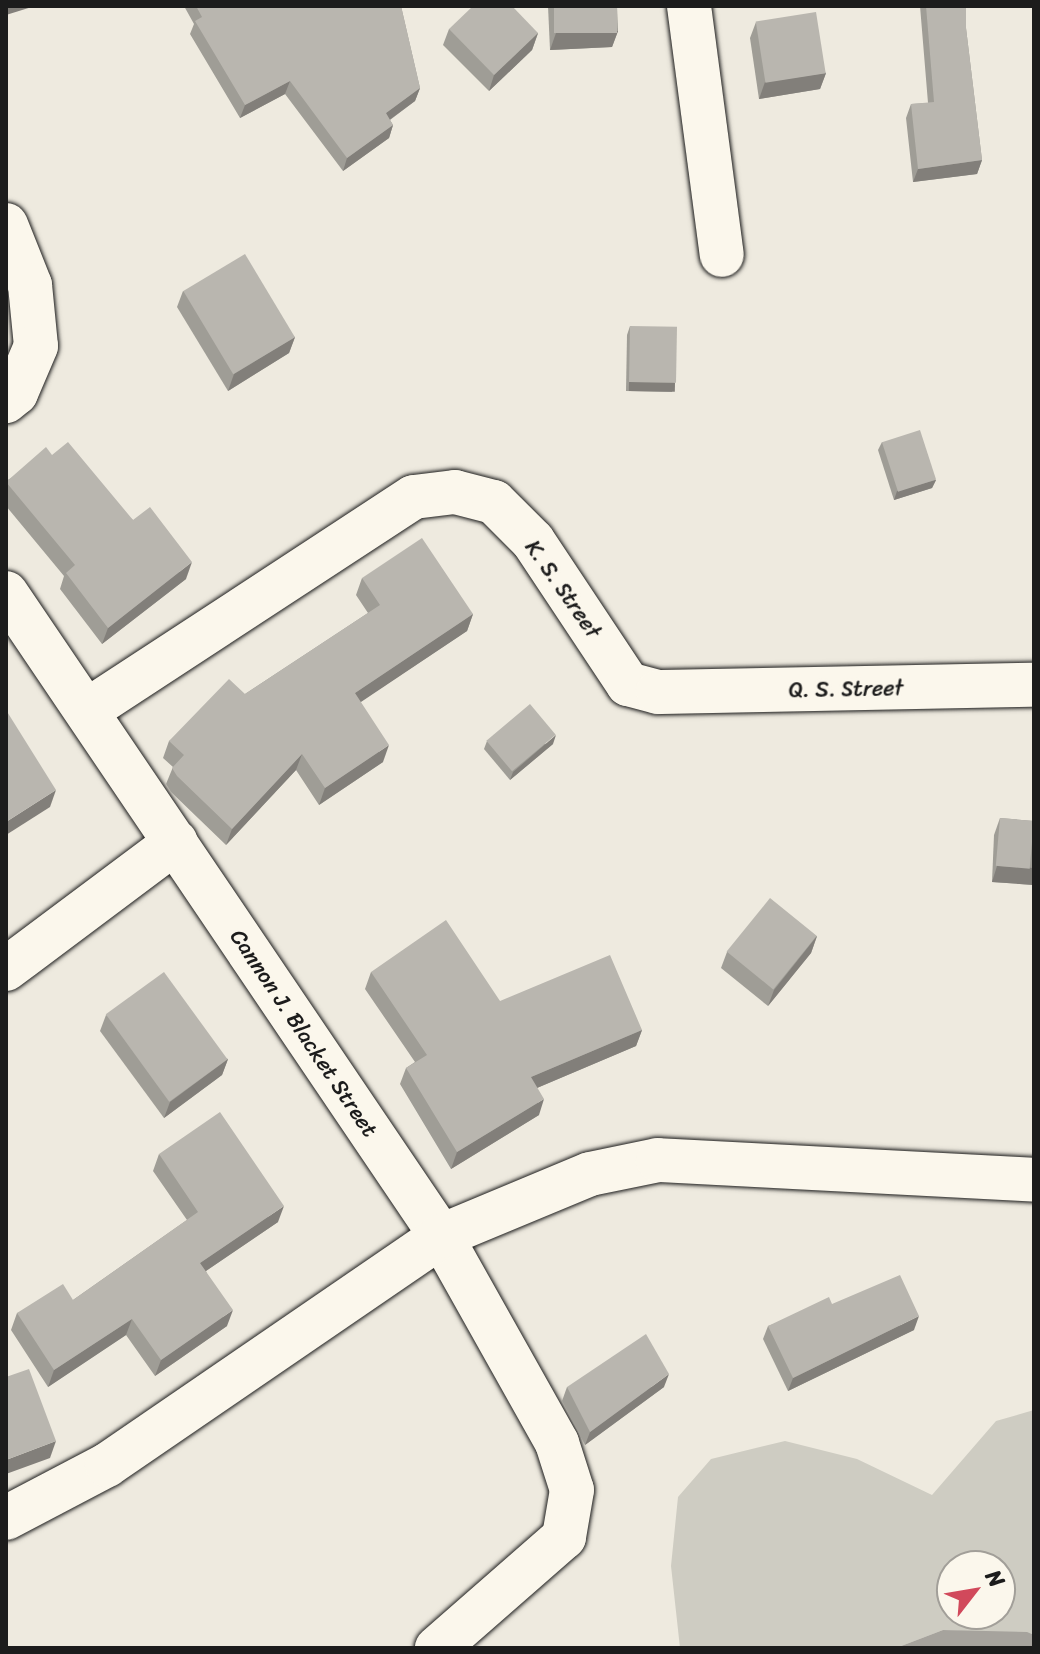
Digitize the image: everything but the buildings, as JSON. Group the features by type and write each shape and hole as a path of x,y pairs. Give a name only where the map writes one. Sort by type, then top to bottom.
{"street":[{"path":"689,6 722,255"},
{"path":"6,225 30,285 36,346 16,393 6,401"},
{"name":"K. S. Street","path":"88,710 414,497 455,492 494,502 533,541 628,684 658,692"},
{"name":"Cannon J. Blacket Street","path":"6,593 441,1236 557,1443 572,1490 564,1537 437,1648"},
{"name":"Q. S. Street","path":"658,692 1034,685"},
{"path":"6,969 176,842"},
{"path":"6,1518 107,1465 441,1236 590,1174 658,1160 1034,1180"}],"shaded area":[{"path":"1034,1410 1034,1635 943,1630 896,1648 680,1648 671,1566 678,1497 711,1459 785,1441 857,1459 932,1495 996,1421"},
{"path":"943,1630 1027,1632 1034,1635 1034,1648 896,1648"}]}
